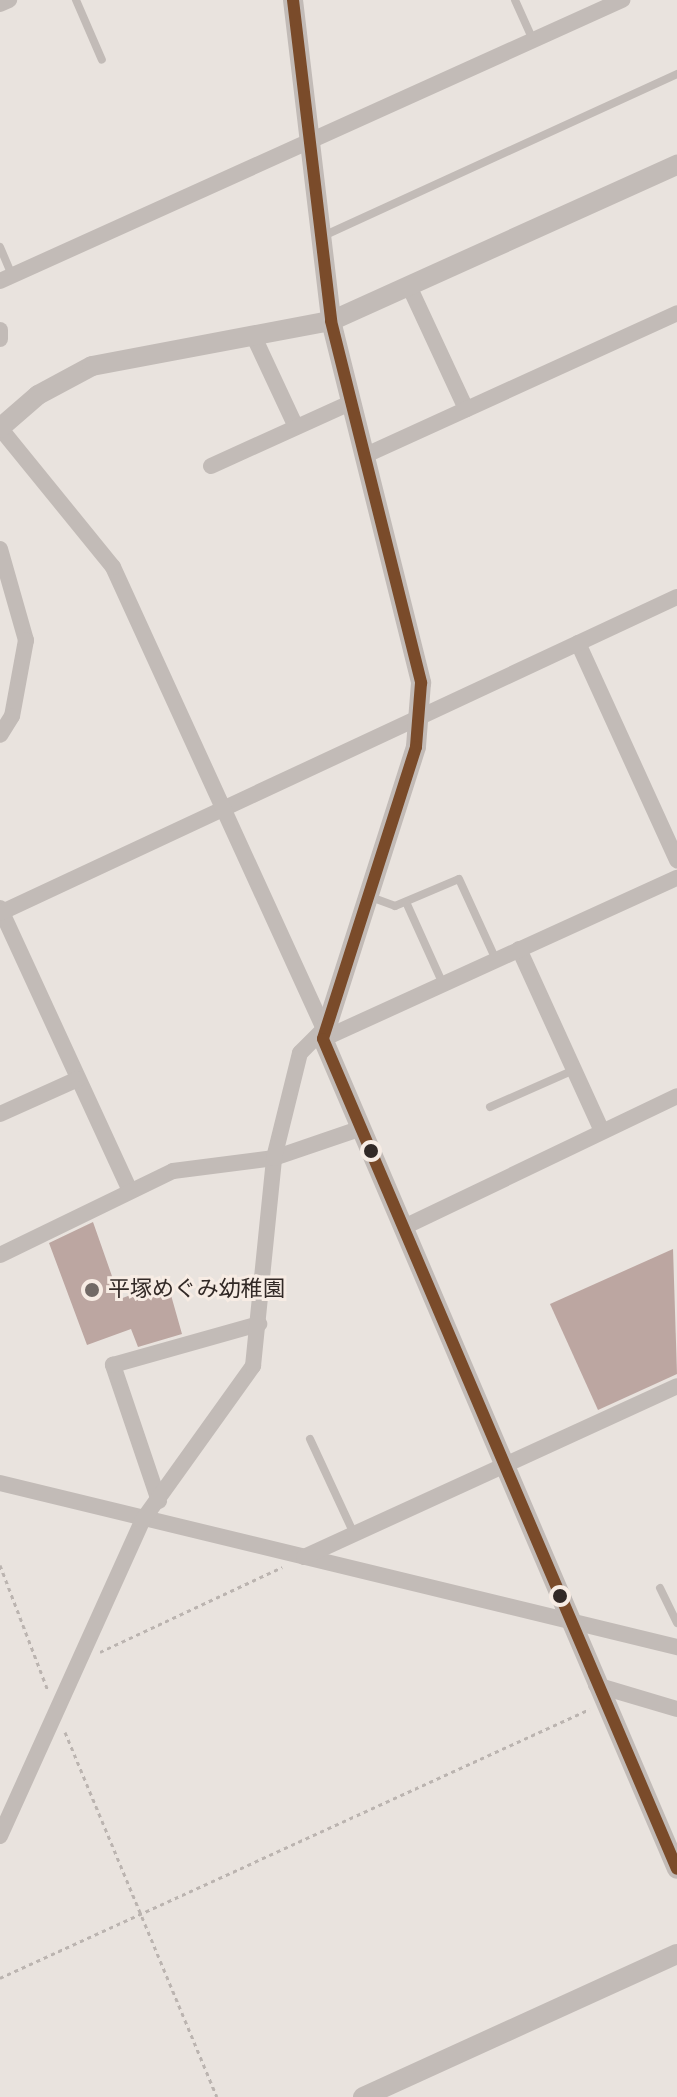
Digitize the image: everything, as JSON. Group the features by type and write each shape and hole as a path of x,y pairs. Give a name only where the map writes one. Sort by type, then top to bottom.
{"street":[{"path":"0,4 9,0"},
{"path":"6,278 622,0"},
{"path":"296,1 307,141 331,321 421,683 420,716 323,1034"},
{"path":"677,165 331,321 92,366 0,428 113,567 323,1034 356,1130 505,1465 677,1869"},
{"path":"409,286 466,409"},
{"path":"366,455 677,313"},
{"path":"0,330 0,339"},
{"path":"254,337 296,427"},
{"path":"211,466 352,402"},
{"path":"0,549 26,640 12,716 0,735"},
{"path":"130,1191 1,911 677,597"},
{"path":"578,643 677,860"},
{"path":"0,1836 142,1521 237,1398 253,1366 274,1158 300,1053 323,1034 443,984 677,878"},
{"path":"519,949 602,1131"},
{"path":"0,1114 78,1079"},
{"path":"402,1228 677,1096"},
{"path":"0,1255 173,1171 274,1158 356,1130"},
{"path":"159,1501 113,1365 259,1324"},
{"path":"304,1557 677,1386"},
{"path":"0,1483 142,1521 677,1647"},
{"path":"600,1694 675,1703"},
{"path":"363,2097 677,1954"}],"lane":[{"path":"76,0 102,60"},
{"path":"515,0 533,40"},
{"path":"320,238 677,74"},
{"path":"0,247 6,278"},
{"path":"366,896 395,906 459,879 496,960"},
{"path":"406,902 443,984"},
{"path":"490,1107 574,1070"},
{"path":"310,1439 354,1534"},
{"path":"660,1588 677,1623"}],"path":[{"path":"79,1663 304,1557"},
{"path":"0,1565 56,1711 217,2097"},
{"path":"0,1978 141,1915 600,1694"}],"building":[{"name":"平塚めぐみ幼稚園","path":"93,1222 120,1299 167,1281 182,1334 138,1347 131,1329 87,1345 49,1243"},
{"path":"673,1249 677,1374 598,1410 550,1304"}],"transit line":[{"path":"293,0 331,321 421,683 416,747 323,1039 677,1869"}],"place":[{"name":"平塚めぐみ幼稚園","path":"92,1290"}]}
